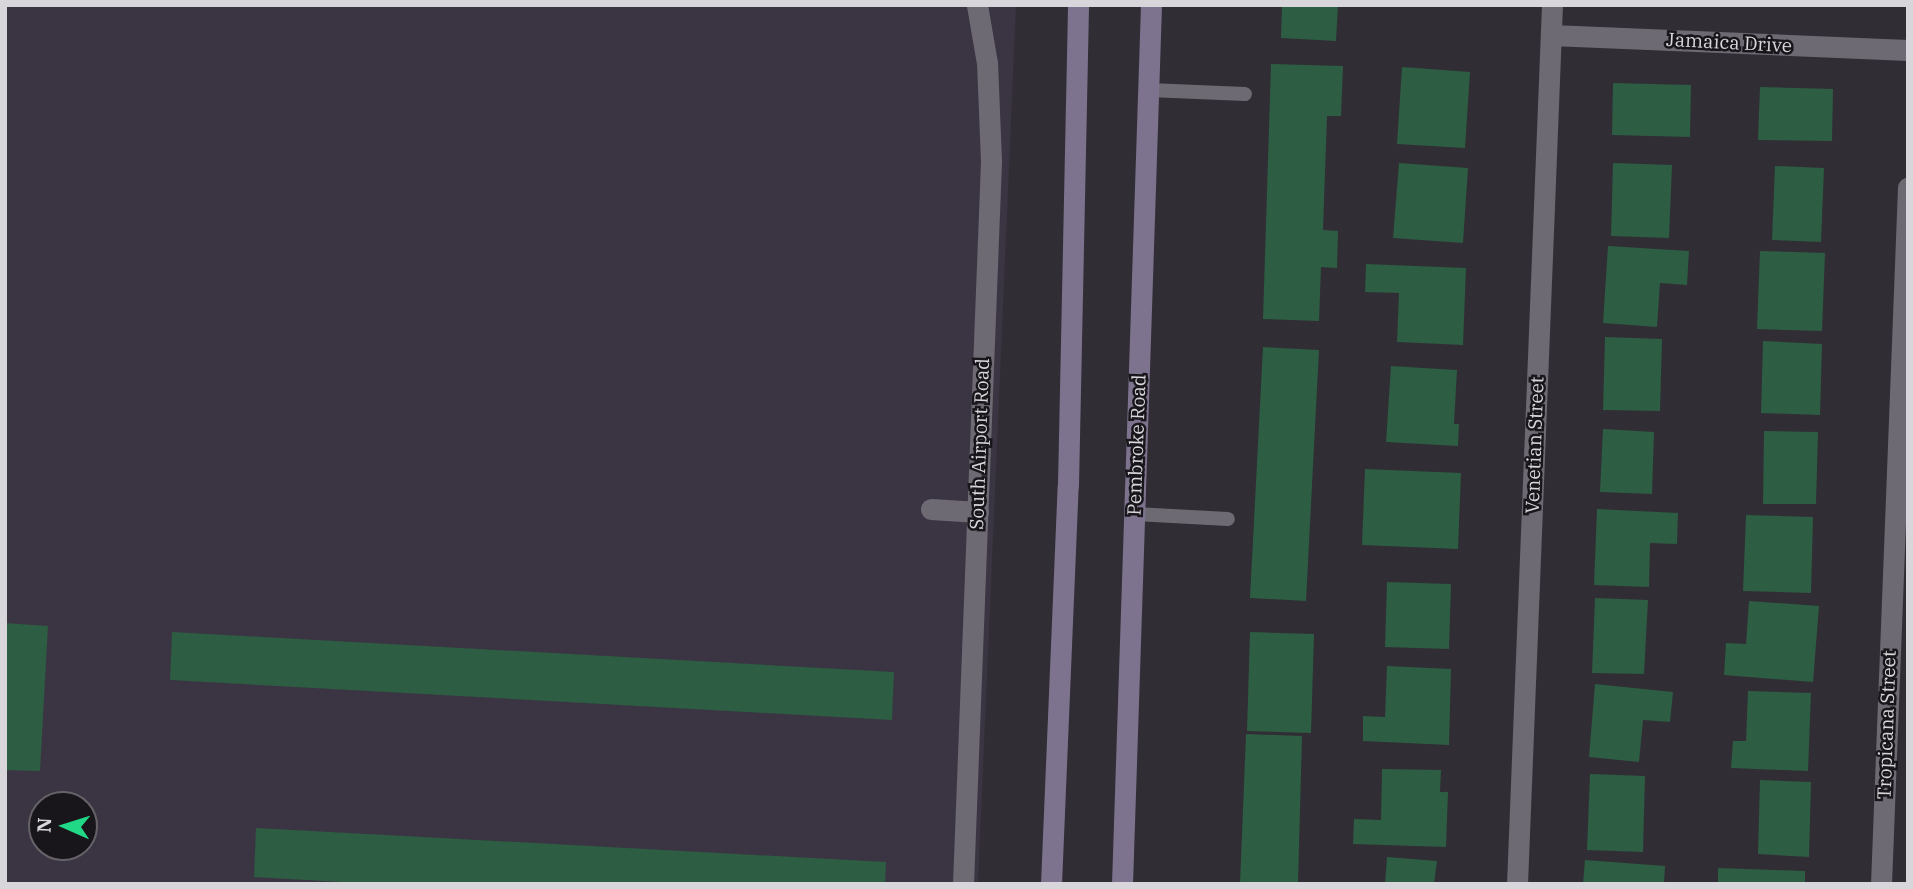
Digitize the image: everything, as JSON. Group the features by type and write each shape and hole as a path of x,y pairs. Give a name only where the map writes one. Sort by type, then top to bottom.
{"main road":[{"path":"1051,884 1068,485 1078,5"},
{"name":"Pembroke Road","path":"1122,884 1152,5"}],"street":[{"name":"South Airport Road","path":"963,884 991,114 987,63 977,5"},
{"name":"Venetian Street","path":"1517,884 1552,5"},
{"name":"Jamaica Drive","path":"1551,35 1908,50"},
{"name":"Tropicana Street","path":"1881,884 1908,188"},
{"path":"931,509 978,512"}],"lane":[{"path":"1149,90 1245,94"},
{"path":"1135,514 1228,519"}],"shaded area":[{"path":"5,5 1016,5 978,884 5,884"}],"building":[{"path":"1282,5 1338,5 1336,41 1281,38"},
{"path":"1271,64 1343,66 1341,116 1327,116 1323,230 1338,231 1337,268 1321,267 1319,321 1263,319"},
{"path":"1402,67 1470,72 1465,148 1397,144"},
{"path":"1613,83 1691,85 1690,137 1612,135"},
{"path":"1760,87 1833,89 1832,141 1758,140"},
{"path":"1399,163 1468,168 1463,243 1393,238"},
{"path":"1613,163 1672,165 1669,238 1611,236"},
{"path":"1775,166 1824,168 1821,242 1772,240"},
{"path":"1608,246 1689,251 1687,285 1660,283 1657,327 1603,323"},
{"path":"1760,251 1825,253 1822,331 1757,329"},
{"path":"1366,264 1466,268 1463,345 1397,342 1399,293 1365,292"},
{"path":"1605,337 1662,339 1660,411 1603,410"},
{"path":"1763,341 1822,344 1820,415 1761,413"},
{"path":"1263,347 1319,350 1306,601 1250,598"},
{"path":"1391,366 1457,370 1454,424 1459,424 1458,446 1386,442"},
{"path":"1603,429 1654,432 1652,494 1600,492"},
{"path":"1764,431 1818,432 1816,504 1763,504"},
{"path":"1365,469 1461,473 1458,549 1362,545"},
{"path":"1597,509 1678,513 1677,544 1650,543 1649,587 1594,585"},
{"path":"1746,515 1813,517 1811,593 1743,591"},
{"path":"1387,582 1451,584 1449,649 1385,647"},
{"path":"1595,598 1648,600 1644,674 1592,673"},
{"path":"1749,601 1819,606 1813,682 1724,675 1726,643 1746,644"},
{"path":"5,623 48,626 40,771 5,770"},
{"path":"172,632 894,672 892,720 170,680"},
{"path":"1250,632 1314,634 1311,733 1247,731"},
{"path":"1387,666 1451,669 1449,745 1363,741 1363,716 1385,717"},
{"path":"1595,684 1673,692 1670,722 1643,720 1639,762 1589,757"},
{"path":"1748,691 1811,693 1808,771 1731,768 1733,741 1746,741"},
{"path":"1246,734 1302,736 1298,884 1240,884"},
{"path":"1382,769 1441,770 1440,792 1448,792 1446,847 1353,844 1354,819 1381,820"},
{"path":"1590,774 1645,776 1643,852 1587,850"},
{"path":"1760,780 1811,782 1809,857 1758,854"},
{"path":"256,828 886,862 885,884 377,884 254,877"},
{"path":"1387,857 1437,861 1434,884 1385,884"},
{"path":"1585,860 1665,866 1664,884 1583,884"},
{"path":"1718,868 1805,871 1805,884 1718,884"}]}
